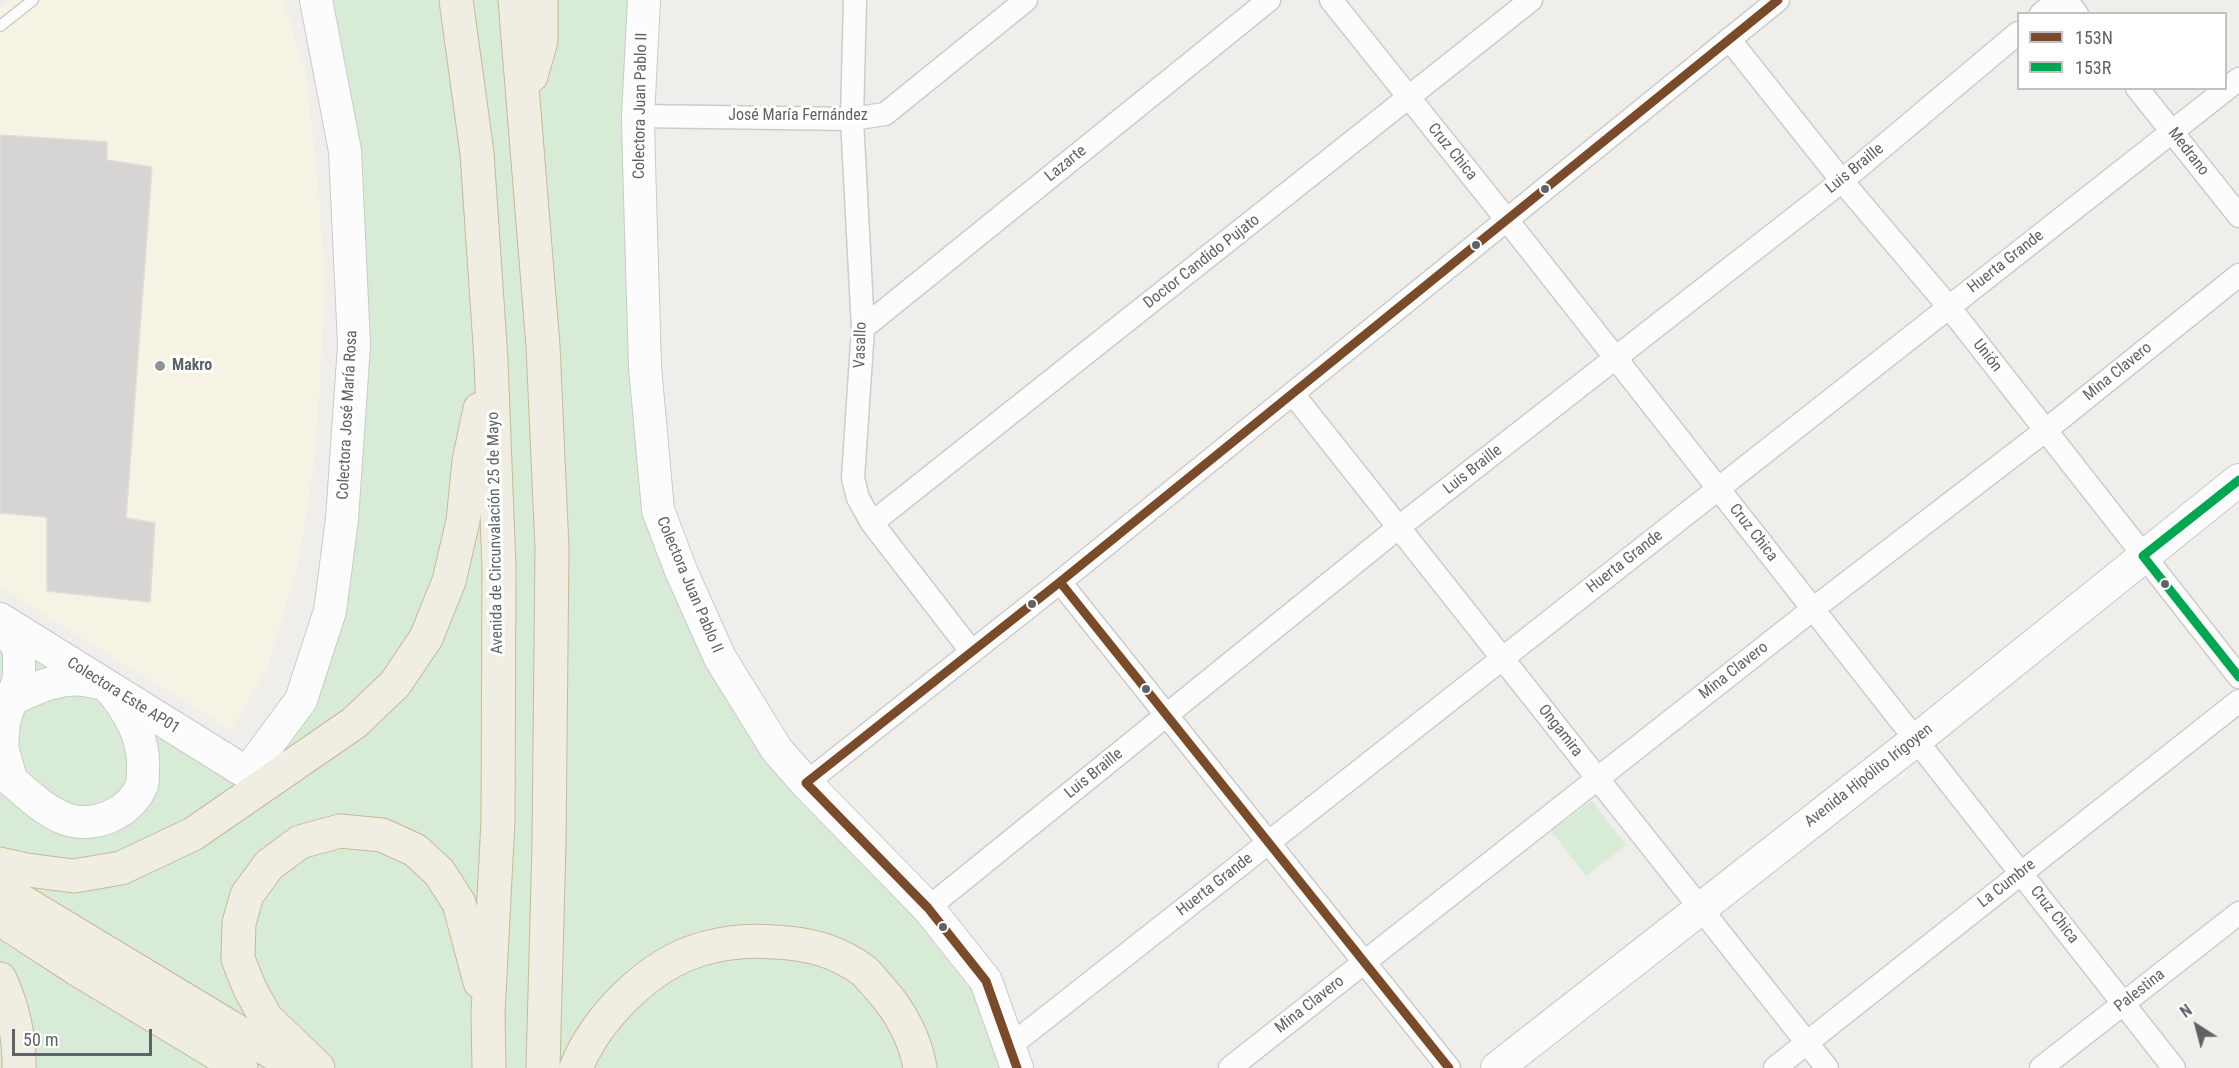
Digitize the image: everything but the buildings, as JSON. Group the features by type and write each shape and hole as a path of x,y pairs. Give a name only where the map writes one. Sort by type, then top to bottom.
{"highway":[{"name":"Avenida de Circunvalación 25 de Mayo","path":"456,0 477,153 490,360 499,568 498,810 488,1013 489,1068"},
{"path":"515,0 543,346 552,548 549,843 543,1068"},
{"path":"524,101 541,41 541,0"},
{"path":"0,864 74,876 121,868 193,834 354,723 395,684 426,638 449,581 463,521 469,461 490,360"},
{"path":"193,834 246,773"},
{"path":"318,1068 266,1018 250,989 238,959 239,923 247,895 269,865 300,842 340,831 382,835 415,850 439,872 459,903 488,1013"},
{"path":"0,888 298,1068"},
{"path":"0,920 241,1068"},
{"path":"576,1068 582,1052 602,1024 628,994 658,970 700,950 747,940 791,942 828,950 864,971 892,1002 908,1030 920,1068"},
{"path":"0,979 11,1003 19,1068"}],"main road":[{"name":"Colectora José María Rosa","path":"246,773 301,700 330,610 342,519 354,345 345,151 316,0"},
{"name":"Colectora Juan Pablo II","path":"644,0 638,116 645,367 658,510 681,571 720,658 777,750 806,783 928,908 986,981 1014,1057"},
{"name":"Avenida Hipólito Irigoyen","path":"1497,1068 1916,740 2239,480"},
{"name":"Colectora Este AP01","path":"0,620 246,773"},
{"path":"0,620 19,650 19,679 6,702 2,747 6,775 42,805 65,819 86,824 108,819 130,803 142,784 144,754 136,729 123,705 107,685 83,679 57,682 35,688 6,702"}],"street":[{"name":"Vasallo","path":"855,0 852,119 863,328 853,478 858,498 872,523 972,652"},
{"name":"José María Fernández","path":"638,116 852,119 885,114 1026,0"},
{"name":"Lazarte","path":"863,328 1269,0"},
{"name":"Cruz Chica","path":"1331,0 1507,220 2174,1068"},
{"name":"Doctor Candido Pujato","path":"872,523 1530,0"},
{"path":"806,783 1060,582 1778,0"},
{"path":"2044,12 2058,0"},
{"path":"2066,0 2075,12"},
{"name":"Luis Braille","path":"928,908 1399,527 1842,181 2017,35"},
{"name":"Unión","path":"1730,39 1842,181 1949,307 2239,677"},
{"name":"Huerta Grande","path":"2227,88 2239,79"},
{"name":"Medrano","path":"2139,90 2239,216"},
{"name":"Huerta Grande","path":"1014,1057 1268,843 2225,90"},
{"name":"Mina Clavero","path":"1230,1068 1813,609 2046,430 2239,275"},
{"name":"Ongamira","path":"1293,394 1827,1068"},
{"path":"1060,582 1449,1068"},
{"name":"La Cumbre","path":"1775,1068 2239,700"},
{"name":"Palestina","path":"2041,1068 2239,913"}],"lane":[{"path":"0,26 33,0"}],"shaded area":[{"name":"Makro","path":"11,0 283,0 306,75 317,174 325,283 316,450 299,560 267,669 231,730 0,587 0,9"}],"green space":[{"path":"316,0 644,0 658,510 720,658 928,908 1017,1068 0,1068 0,619 246,773 301,700 354,345"},
{"path":"1592,801 1626,845 1586,876 1551,831"}],"transit line":[{"name":"153N","path":"1017,1068 986,981 928,908 806,783 1060,582 1778,0"},
{"name":"153R","path":"2143,556 2239,480"},
{"name":"153R","path":"2143,556 2239,677"},
{"name":"153N","path":"1060,582 1449,1068"}],"place":[{"name":"Makro","path":"160,366"}]}
